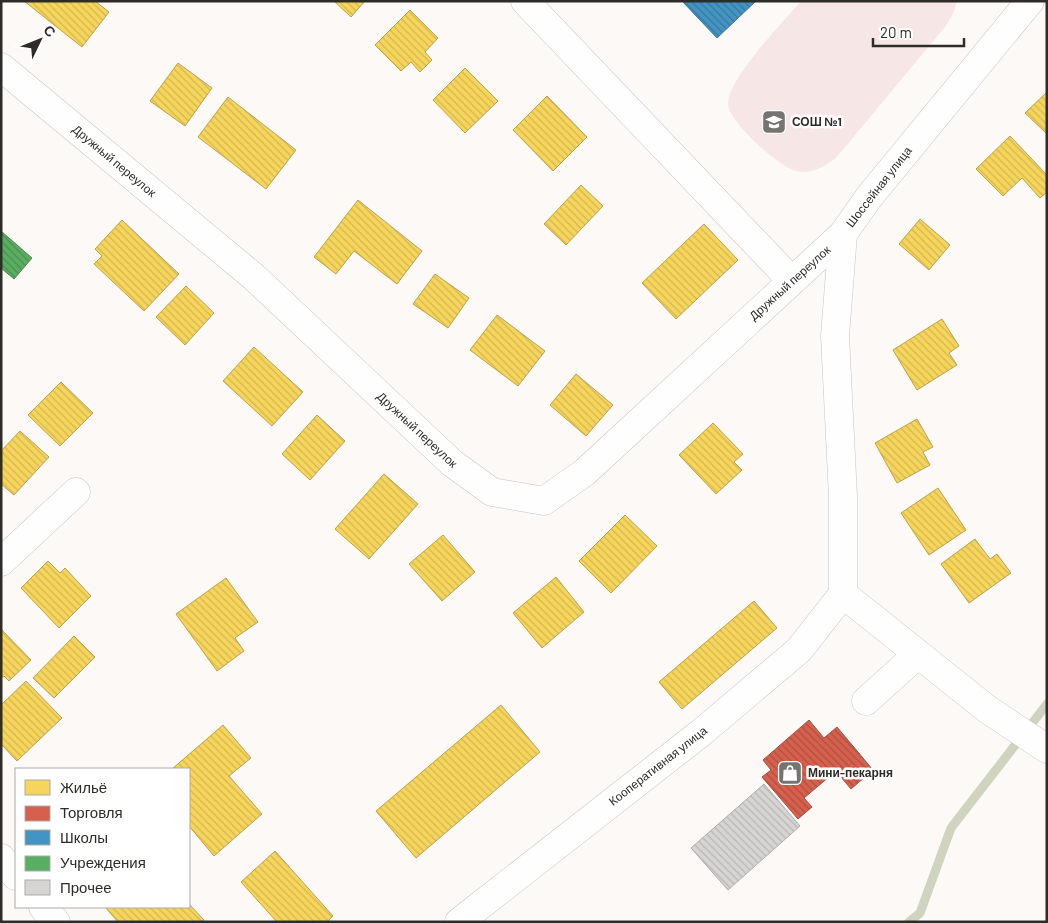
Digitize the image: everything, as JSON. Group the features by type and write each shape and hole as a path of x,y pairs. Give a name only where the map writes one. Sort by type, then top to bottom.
{"street":[{"path":"525,1 791,280"},
{"name":"Шоссейная улица","path":"843,594 843,497 835,336 843,234 869,197 1030,1"},
{"name":"Дружный переулок","path":"1,67 254,277 452,463 492,492 544,501 585,472 843,234"},
{"path":"1,562 76,492"},
{"path":"843,594 987,709 1047,749"},
{"name":"Кооперативная улица","path":"459,922 702,732 799,650 843,594"},
{"path":"866,701 918,654"},
{"path":"1,858 15,875"},
{"path":"44,908 56,922"}],"shaded area":[{"path":"801,1 957,1 953,14 945,27 836,158 826,165 805,172 793,170 765,151 735,120 728,103 737,79 747,65"}],"building: Жильё":[{"path":"24,1 95,1 109,12 82,47"},
{"path":"334,1 365,1 351,17"},
{"path":"410,10 438,38 425,52 432,60 420,72 411,62 401,71 375,45"},
{"path":"178,63 212,88 185,126 150,101"},
{"path":"465,68 498,101 465,133 433,100"},
{"path":"1047,92 1047,134 1025,113"},
{"path":"547,96 587,137 553,171 513,130"},
{"path":"228,97 296,150 266,189 198,137"},
{"path":"1010,136 1047,175 1047,192 1040,198 1022,178 1003,196 976,169"},
{"path":"581,185 603,206 566,245 544,224"},
{"path":"358,200 422,251 397,284 354,251 336,274 314,257"},
{"path":"920,219 950,245 929,270 899,244"},
{"path":"122,220 179,274 144,311 94,264 102,256 95,249"},
{"path":"704,224 738,260 676,319 642,283"},
{"path":"435,274 469,298 448,328 413,304"},
{"path":"186,286 214,313 185,345 156,317"},
{"path":"497,315 545,351 518,386 470,350"},
{"path":"942,319 959,346 949,353 957,365 917,390 893,350"},
{"path":"254,347 303,392 272,426 223,381"},
{"path":"576,374 613,405 586,436 550,405"},
{"path":"61,382 93,413 60,446 28,415"},
{"path":"317,415 345,441 310,480 282,454"},
{"path":"917,419 933,447 923,452 930,465 897,483 875,443"},
{"path":"713,423 743,454 734,462 742,470 716,494 679,455"},
{"path":"20,431 49,457 14,495 1,484 1,451"},
{"path":"384,474 418,504 369,559 335,529"},
{"path":"938,488 966,530 929,555 901,513"},
{"path":"625,515 657,546 611,593 579,561"},
{"path":"443,535 475,572 442,601 409,564"},
{"path":"975,539 990,559 997,554 1011,573 969,603 941,564"},
{"path":"48,561 60,573 65,568 91,596 59,628 21,588"},
{"path":"556,577 584,612 542,648 513,613"},
{"path":"226,578 258,622 235,638 244,651 217,671 176,614"},
{"path":"754,601 777,628 682,709 659,682"},
{"path":"1,629 31,660 9,681 4,676 1,678"},
{"path":"74,636 95,657 54,698 33,678"},
{"path":"26,681 62,718 17,761 1,744 1,705"},
{"path":"501,705 540,752 416,858 376,811"},
{"path":"223,725 251,758 229,776 262,814 214,856 190,827 190,768 173,768"},
{"path":"275,851 333,916 327,922 277,922 241,882"},
{"path":"190,905 204,920 202,922 118,922 106,908 190,908"}],"building: Торговля":[{"path":"809,720 824,738 837,727 873,770 851,789 836,771 804,798 812,807 798,819 762,777 771,770 763,760"}],"building: Школы":[{"path":"682,1 756,1 717,38"}],"building: Учреждения":[{"path":"1,231 32,258 14,279 1,268"}],"building: Прочее":[{"path":"764,784 800,826 728,890 691,848"}],"waterway":[{"path":"909,922 920,913 951,828 1047,704"}],"place":[{"name":"СОШ №1","path":"774,122"},
{"name":"Мини-пекарня","path":"790,773"}]}
